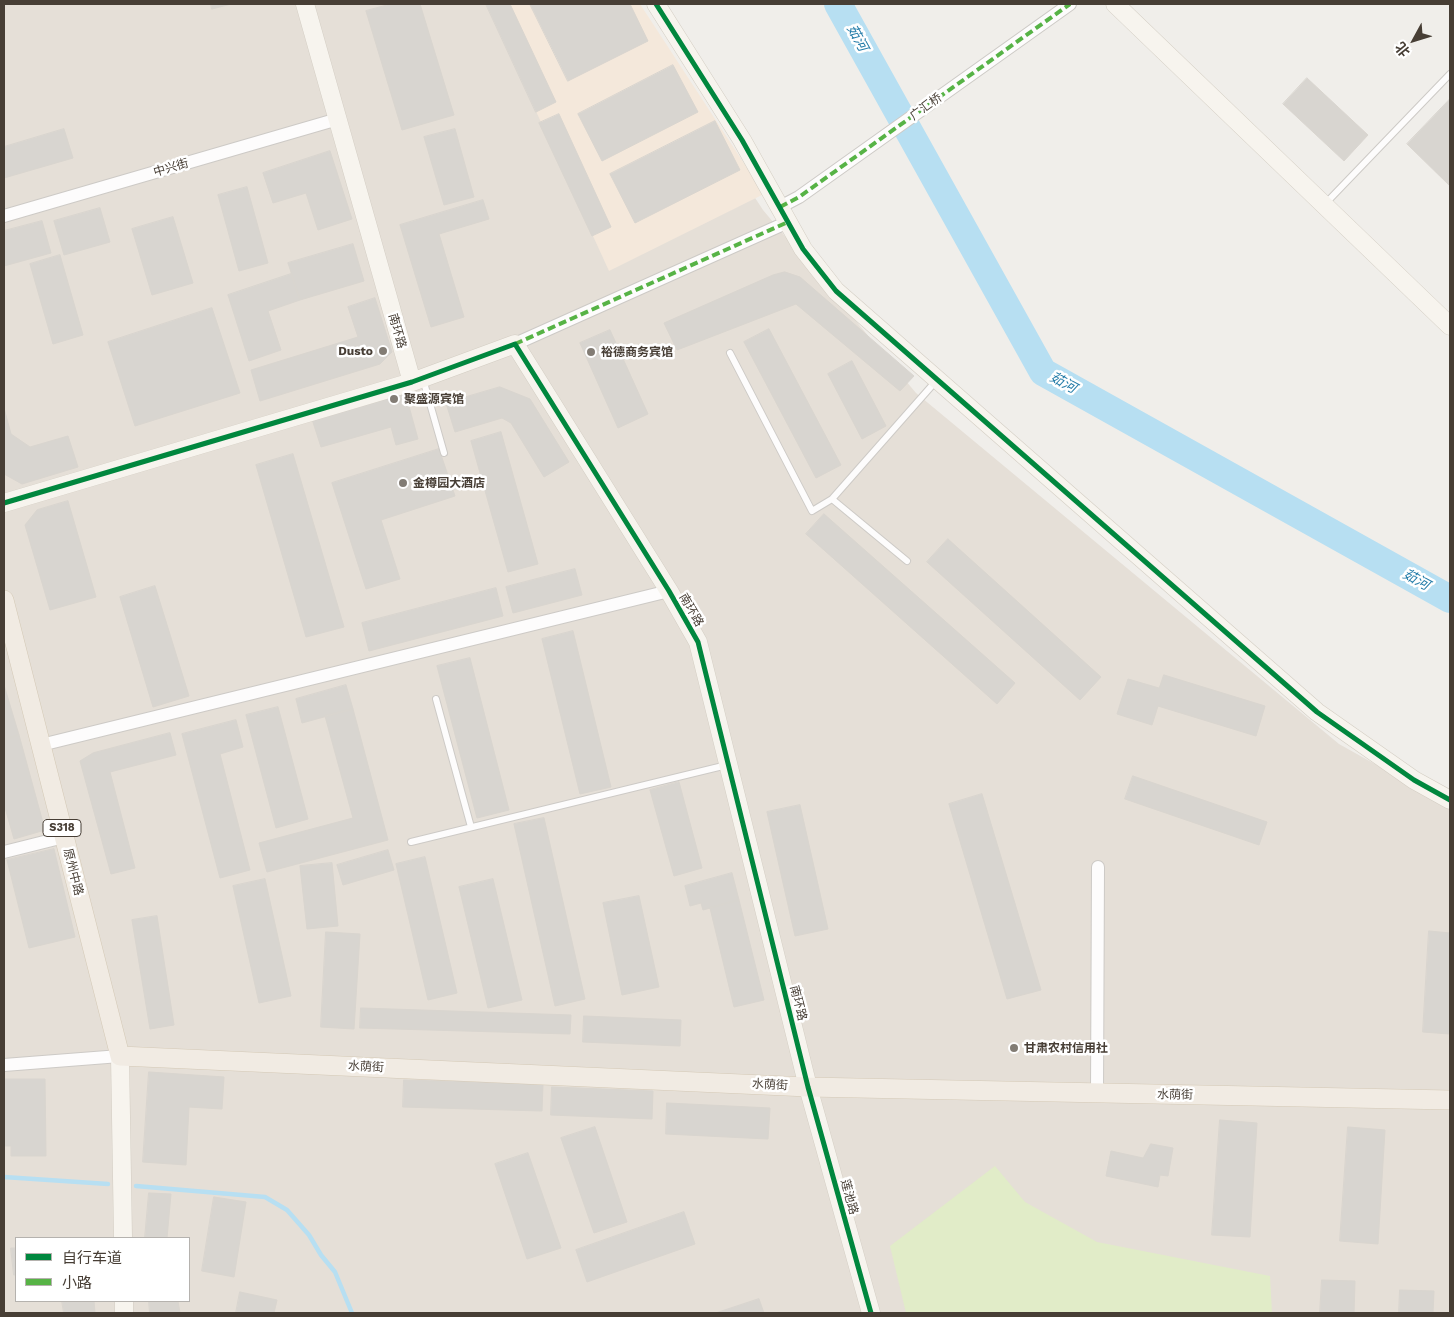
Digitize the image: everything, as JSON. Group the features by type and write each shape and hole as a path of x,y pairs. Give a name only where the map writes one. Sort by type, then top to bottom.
{"main road":[{"name":"原州中路","path":"4,600 12,646 41,745 120,1056"},
{"name":"水荫街","path":"120,1056 808,1087 1450,1100"}],"street":[{"name":"南环路","path":"305,4 417,380"},
{"path":"656,4 742,140 804,249 836,291 1318,712 1414,780 1450,800"},
{"name":"广汇桥","path":"515,344 784,215 799,198 1070,4"},
{"path":"1115,4 1450,326"},
{"name":"中兴街","path":"4,216 338,119"},
{"name":"南环路","path":"515,344 698,642 808,1087"},
{"path":"4,503 417,380 515,344"},
{"path":"41,745 668,591"},
{"path":"4,852 64,837"},
{"path":"1097,1093 1098,867"},
{"path":"4,1065 120,1056 123,1237"},
{"name":"莲池路","path":"808,1087 871,1313"}],"lane":[{"path":"1324,205 1450,74"},
{"path":"730,353 812,511 832,499 937,380"},
{"path":"417,380 444,453"},
{"path":"832,499 907,561"},
{"path":"436,699 471,827"},
{"path":"412,842 729,764"}],"shaded area":[{"path":"4,4 628,4 763,210 916,393 1339,744 1450,806 1450,1313 4,1313"},
{"path":"487,4 640,4 764,194 609,271"}],"green space":[{"path":"995,1166 1025,1202 1097,1242 1270,1276 1272,1313 906,1313 890,1246"}],"building":[{"path":"211,4 231,4 212,9"},
{"path":"391,4 420,4 454,115 402,130 366,11"},
{"path":"486,4 510,4 556,102 536,112"},
{"path":"530,4 630,4 648,41 568,81"},
{"path":"673,65 698,112 602,161 578,114"},
{"path":"1307,78 1368,135 1344,161 1283,104"},
{"path":"1450,99 1450,186 1407,144"},
{"path":"559,114 611,227 592,236 539,123"},
{"path":"715,121 740,170 635,223 610,174"},
{"path":"64,129 73,158 4,178 4,147"},
{"path":"455,129 474,197 444,205 424,137"},
{"path":"330,151 352,219 318,230 306,193 273,203 263,173"},
{"path":"247,187 268,263 239,271 218,195"},
{"path":"483,200 489,219 439,234 464,317 431,327 400,225"},
{"path":"100,208 110,242 64,255 54,221"},
{"path":"173,217 193,283 152,295 132,229"},
{"path":"42,221 51,253 4,266 4,231"},
{"path":"353,244 364,281 300,300 288,263"},
{"path":"60,255 83,335 53,344 30,264"},
{"path":"785,272 800,277 914,376 900,391 796,304 677,350 664,323 773,275"},
{"path":"291,274 300,300 268,311 281,350 249,361 228,295"},
{"path":"375,298 392,352 380,364 260,401 251,370 358,337 348,307"},
{"path":"212,308 240,393 135,426 108,342"},
{"path":"769,329 841,465 816,478 744,342"},
{"path":"610,330 648,414 618,428 580,343"},
{"path":"852,361 886,426 862,439 828,374"},
{"path":"500,387 530,399 569,462 544,477 511,423 502,418 455,432 446,403"},
{"path":"405,392 418,439 396,445 391,427 321,447 312,419"},
{"path":"4,408 11,434 30,447 68,436 78,467 22,484 4,474"},
{"path":"501,432 538,564 508,572 471,441"},
{"path":"439,449 455,496 381,520 400,579 366,589 332,483"},
{"path":"293,454 344,627 306,637 256,465"},
{"path":"68,501 96,597 50,610 25,525 37,510"},
{"path":"824,514 1015,683 997,704 806,534"},
{"path":"948,539 1101,677 1080,700 927,562"},
{"path":"575,569 582,595 513,613 506,587"},
{"path":"155,586 189,696 153,707 120,597"},
{"path":"496,588 503,616 369,651 362,623"},
{"path":"573,631 611,787 580,794 542,639"},
{"path":"470,658 509,810 477,818 437,666"},
{"path":"1164,675 1265,706 1256,736 1158,706 1152,725 1117,714 1128,679 1159,688"},
{"path":"4,685 19,735 4,740"},
{"path":"346,685 353,709 302,723 296,699"},
{"path":"278,707 308,819 276,828 246,715"},
{"path":"353,709 388,840 267,872 259,843 353,818 325,716"},
{"path":"236,720 243,747 220,754 250,870 220,878 182,734"},
{"path":"170,733 176,755 110,772 135,868 111,874 80,761 93,753"},
{"path":"19,735 45,830 14,839 4,804 4,740"},
{"path":"1133,776 1267,822 1259,845 1125,799"},
{"path":"679,782 702,868 674,876 650,790"},
{"path":"982,794 1041,990 1007,999 949,804"},
{"path":"800,805 828,929 795,936 767,812"},
{"path":"544,818 585,999 555,1006 514,824"},
{"path":"54,849 75,937 29,948 7,860"},
{"path":"388,850 394,870 343,885 337,865"},
{"path":"425,857 457,993 428,1000 396,864"},
{"path":"332,863 338,926 307,929 300,866"},
{"path":"732,873 739,900 703,910 701,903 690,906 685,886"},
{"path":"265,879 291,996 259,1003 233,886"},
{"path":"493,879 522,1000 488,1008 459,887"},
{"path":"639,896 659,987 622,995 603,903"},
{"path":"739,900 764,1000 734,1007 710,908"},
{"path":"157,916 174,1025 150,1029 132,920"},
{"path":"1429,931 1450,933 1450,1034 1423,1032"},
{"path":"326,932 360,934 354,1029 321,1027"},
{"path":"361,1008 571,1015 570,1034 360,1028"},
{"path":"584,1016 681,1020 680,1046 583,1042"},
{"path":"149,1072 224,1077 222,1109 189,1107 186,1165 143,1162"},
{"path":"4,1079 45,1079 46,1156 11,1156 11,1146 4,1146"},
{"path":"404,1080 543,1084 542,1111 403,1107"},
{"path":"552,1087 653,1091 652,1119 551,1115"},
{"path":"667,1103 770,1108 768,1139 666,1134"},
{"path":"1220,1120 1257,1123 1250,1237 1212,1235"},
{"path":"595,1127 627,1222 594,1233 561,1138"},
{"path":"1348,1127 1385,1130 1378,1244 1340,1241"},
{"path":"1151,1144 1173,1148 1168,1176 1160,1175 1158,1187 1106,1176 1111,1151 1143,1158"},
{"path":"528,1153 561,1248 527,1259 495,1164"},
{"path":"149,1193 171,1194 167,1237 145,1237"},
{"path":"214,1197 246,1202 234,1277 202,1271"},
{"path":"684,1212 695,1244 587,1282 576,1250"},
{"path":"11,1248 15,1248 14,1275"},
{"path":"1322,1280 1355,1281 1354,1313 1320,1313"},
{"path":"1400,1290 1434,1291 1433,1313 1399,1313"},
{"path":"240,1292 277,1300 274,1313 236,1313"},
{"path":"759,1299 764,1313 716,1313"},
{"path":"62,1302 94,1302 95,1313 64,1313"},
{"path":"149,1302 178,1302 180,1313 150,1313"}],"waterway":[{"name":"茹河","path":"838,4 1043,372 1450,599"},
{"path":"4,1177 108,1184"},
{"path":"136,1186 265,1197 287,1210 309,1235 321,1255 335,1272 352,1313"}],"marked path":[{"path":"780,207 799,197 1070,4"},
{"path":"515,344 788,222"}],"cycle path":[{"path":"656,4 742,140 803,249 836,291 1317,712 1414,780 1450,800"},
{"path":"4,503 412,382 515,344 669,591 698,642 808,1087 871,1313"}],"place":[{"name":"Dusto","path":"383,351"},
{"name":"裕德商务宾馆","path":"591,352"},
{"name":"聚盛源宾馆","path":"394,399"},
{"name":"金樽园大酒店","path":"403,483"},
{"name":"甘肃农村信用社","path":"1014,1048"}]}
